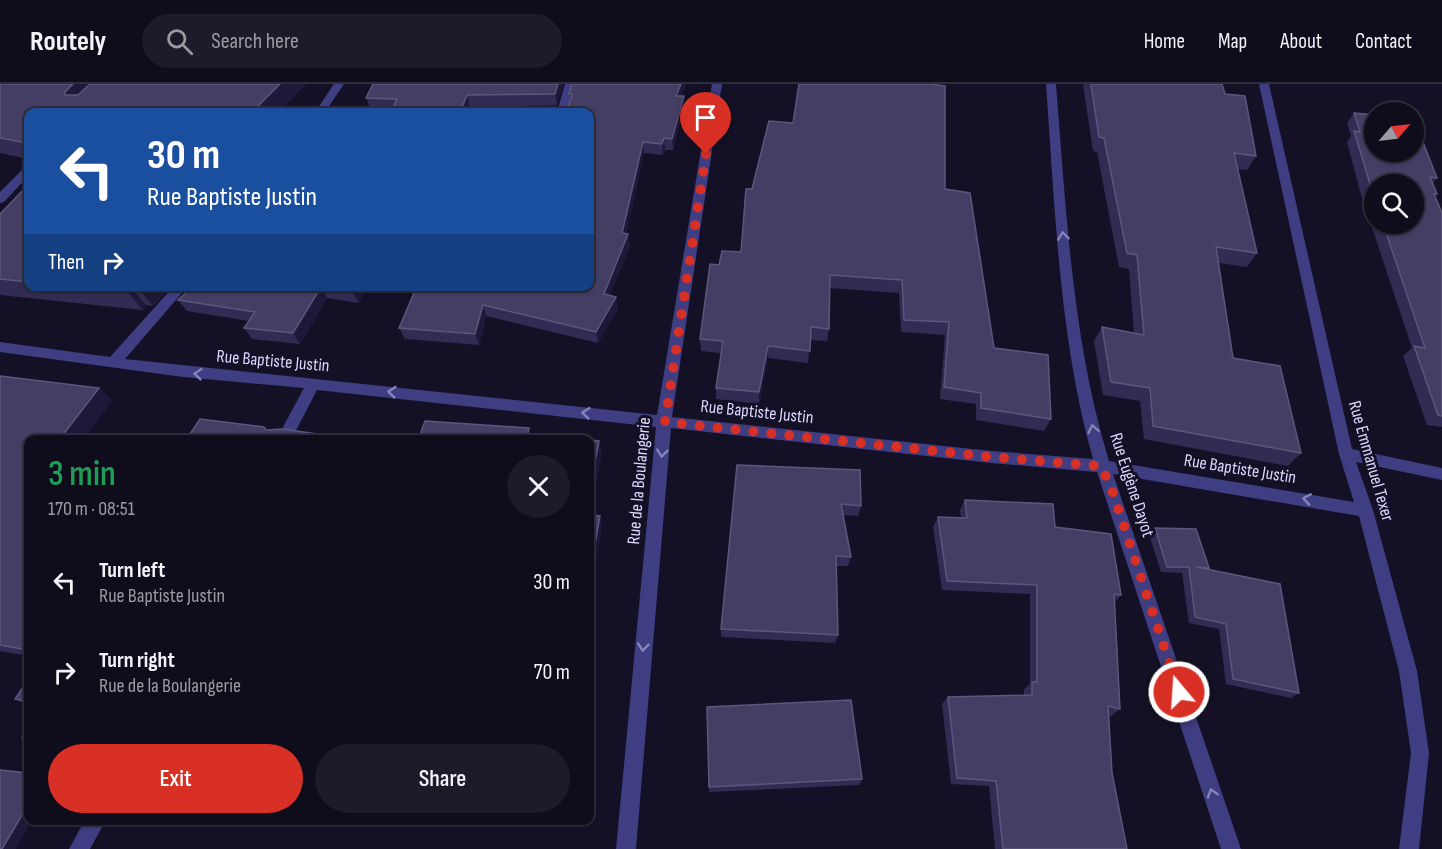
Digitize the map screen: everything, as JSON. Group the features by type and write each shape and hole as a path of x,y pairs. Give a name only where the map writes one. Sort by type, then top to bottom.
{"street":[{"path":"323,108 339,84"},
{"path":"563,108 570,84"},
{"name":"Rue de la Boulangerie","path":"626,849 629,796 665,422 717,84"},
{"name":"Rue Eugène Dayot","path":"1051,84 1061,223 1078,353 1101,466 1112,490 1231,849"},
{"name":"Rue Emmanuel Texer","path":"1264,84 1347,454 1365,510 1408,671 1420,753 1409,849"},
{"path":"0,199 24,174"},
{"path":"112,363 177,291"},
{"name":"Rue Baptiste Justin","path":"0,347 183,372 991,457 1101,466 1365,510"},
{"path":"287,435 313,384"},
{"path":"1347,454 1442,474"},
{"path":"79,849 93,825"}],"building":[{"path":"0,84 73,84 65,95 78,95 90,84 280,84 256,108 24,108 24,142 0,138"},
{"path":"373,84 558,84 555,94 467,95 462,108 393,108 397,99 366,98"},
{"path":"572,84 681,84 676,96 684,96 672,139 664,138 662,144 643,142 622,233 628,234 604,294 616,297 596,332 483,305 475,334 399,328 415,291 594,291 594,108 568,108 572,94 569,94"},
{"path":"799,84 945,86 945,189 970,193 994,348 1048,355 1051,419 981,408 981,393 944,387 949,322 904,320 902,280 830,275 829,329 811,327 810,351 768,346 759,392 716,388 723,341 700,339 710,264 719,265 722,251 741,252 746,189 752,189 769,121 793,123"},
{"path":"1091,84 1222,84 1225,94 1245,96 1256,156 1234,153 1257,253 1216,247 1233,358 1280,366 1301,453 1153,426 1150,388 1111,382 1102,327 1144,335 1137,255 1127,253 1104,138 1099,137"},
{"path":"1354,113 1364,114 1364,162 1424,162 1424,145 1437,178 1430,177 1442,213 1442,416 1438,415 1414,346 1425,348 1386,234 1424,234 1424,174 1367,174 1354,131 1360,132"},
{"path":"24,189 24,282 0,279 0,214"},
{"path":"188,291 319,291 293,333 244,328 255,312 178,300"},
{"path":"0,376 99,388 63,435 24,435 24,649 0,645"},
{"path":"200,419 264,427 266,430 283,429 324,435 189,435"},
{"path":"425,421 529,428 527,435 420,435"},
{"path":"594,440 599,441 594,467"},
{"path":"737,465 860,470 861,506 841,504 851,557 836,556 838,635 721,629"},
{"path":"965,500 1053,504 1055,527 1111,534 1121,595 1114,594 1120,709 1108,706 1112,773 1127,849 1003,849 996,781 957,778 948,697 1032,695 1032,682 1037,682 1037,585 947,581 938,517 967,518"},
{"path":"594,515 600,516 594,550"},
{"path":"1155,528 1196,529 1209,568 1196,567 1280,584 1299,693 1233,679 1226,624 1195,617 1189,567 1167,567"},
{"path":"24,686 24,701 15,699"},
{"path":"851,700 862,779 709,787 707,707"},
{"path":"0,770 24,773 24,812 0,849"}],"route":[{"path":"706,154 665,410 665,422 991,457 1101,466 1112,490 1179,692"}]}
